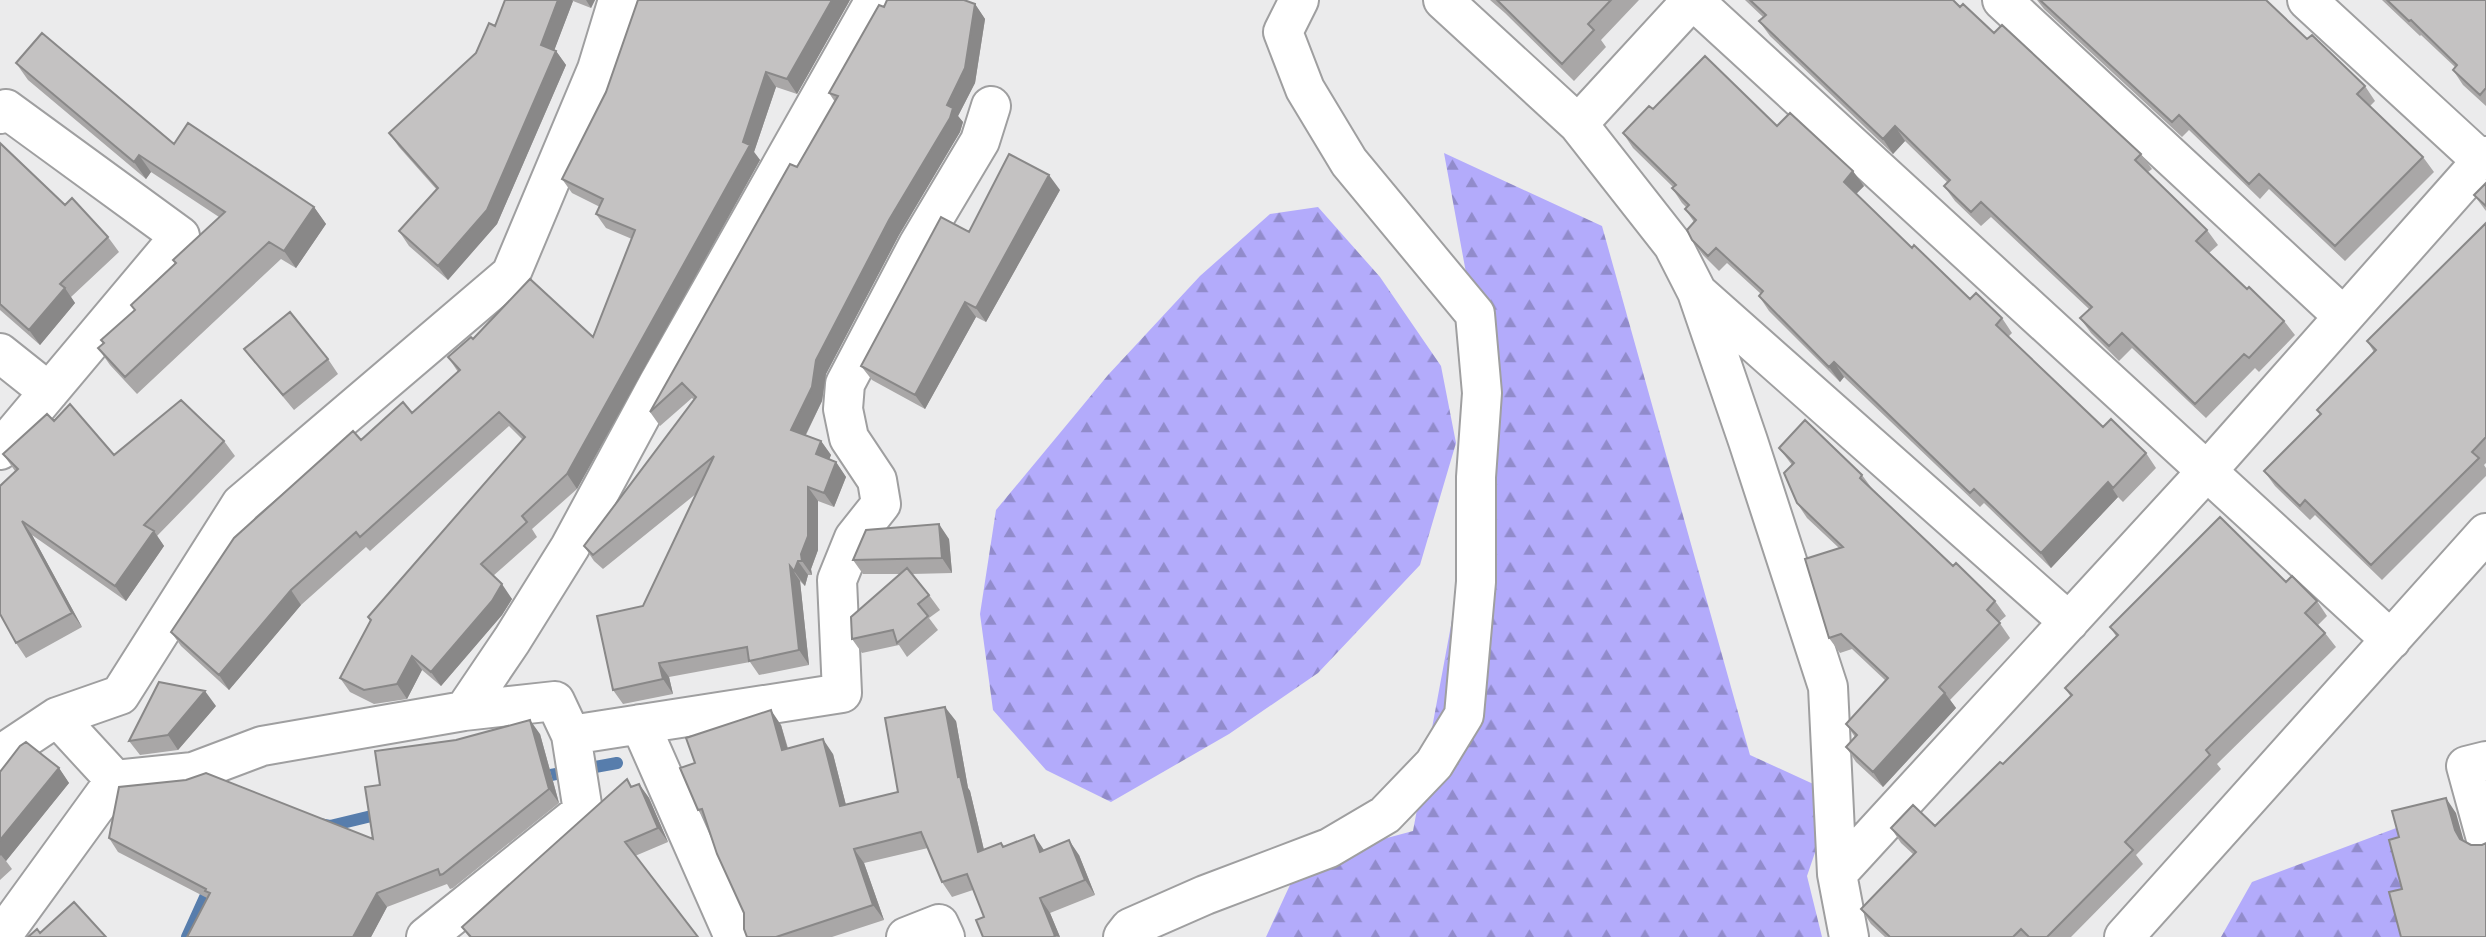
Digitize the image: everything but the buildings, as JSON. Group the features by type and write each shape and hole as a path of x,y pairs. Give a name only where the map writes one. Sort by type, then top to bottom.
{"street":[{"path":"0,755 57,718 120,695 242,504 511,274 597,69 618,0"},
{"path":"464,711 512,640 569,547 658,384 876,0"},
{"path":"1123,937 1130,928 1205,895 1329,848 1385,815 1434,764 1464,715 1476,582 1476,477 1482,393 1475,314 1349,162 1305,89 1283,32 1298,0"},
{"path":"1443,0 1578,124 1673,245 1697,292 1828,687 1837,874 1849,937"},
{"path":"1578,124 1693,0 2390,640"},
{"path":"2002,0 2343,316"},
{"path":"1837,874 2207,471 2484,158 2307,0"},
{"path":"571,734 842,693 837,580 853,538 881,505 877,480 849,438 843,409 845,384 918,246 980,141 991,106"},
{"path":"0,114 6,109 180,236 0,450"},
{"path":"1697,292 2069,622"},
{"path":"0,353 48,392"},
{"path":"2124,937 2486,533"},
{"path":"1,937 115,780 193,772 262,746 464,711 555,701 571,734 583,811 426,937"},
{"path":"57,718 115,780"},
{"path":"640,724 734,937"},
{"path":"2486,761 2466,766 2486,839"},
{"path":"906,937 939,924 945,937"}],"green space":[{"path":"1444,153 1602,226 1750,755 1835,794 1807,876 1822,937 1266,937 1301,861 1413,831 1491,409"},
{"path":"1318,207 1380,277 1441,366 1456,443 1420,565 1318,673 1229,734 1111,802 1046,770 993,710 980,614 996,510 1108,375 1200,276 1270,214"},
{"path":"2423,818 2425,937 2221,937 2252,882"}],"waterway":[{"path":"534,778 617,763"},
{"path":"319,824 330,826 384,813"},
{"path":"187,937 211,884"}]}
